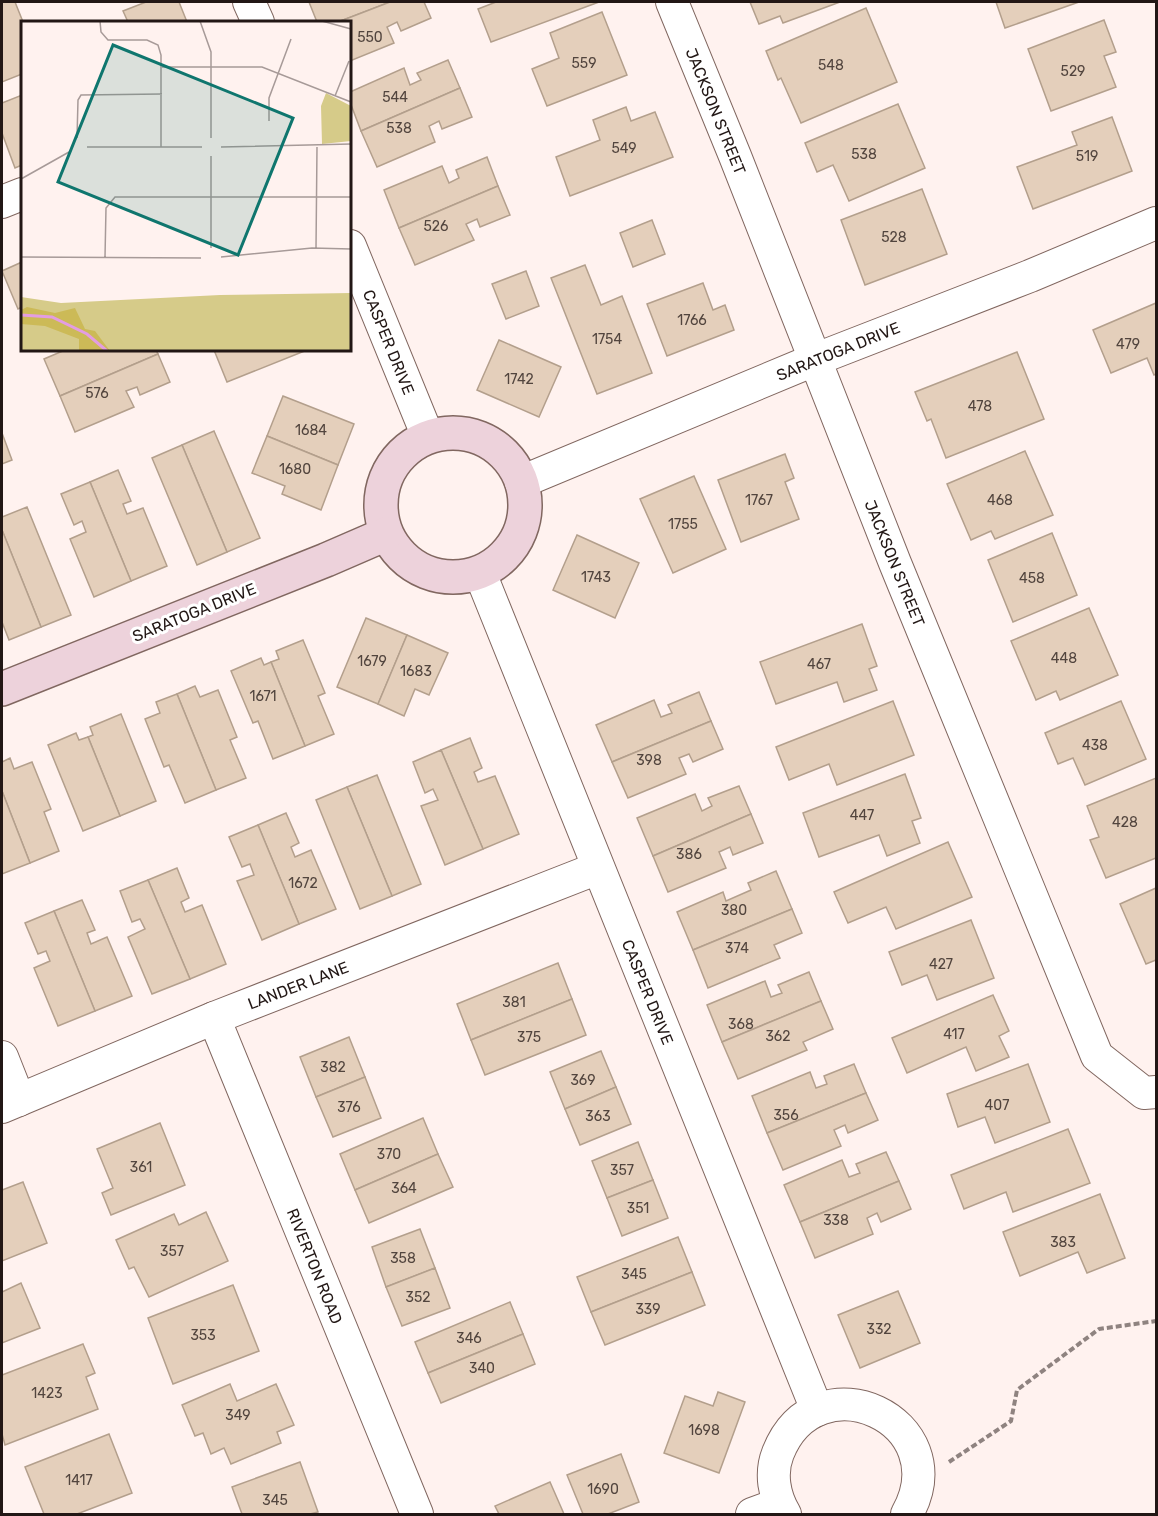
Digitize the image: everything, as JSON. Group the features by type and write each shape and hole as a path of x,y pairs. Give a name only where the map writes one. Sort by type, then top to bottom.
{"street":[{"path":"249,2 258,21"},
{"name":"JACKSON STREET","path":"672,2 895,563 1097,1056 1144,1093 1156,1092"},
{"path":"2,202 21,194"},
{"name":"SARATOGA DRIVE","path":"521,482 814,360 1030,276 1156,223"},
{"name":"CASPER DRIVE","path":"351,248 428,437"},
{"path":"447,433 466,434 484,440 500,450 513,465 521,482 525,504 523,525 514,546 498,562 480,573 457,578 434,576 412,566 396,550 386,534 380,507 383,485 393,464 408,448 428,437 447,433"},
{"name":"SARATOGA DRIVE","path":"2,688 386,534"},
{"name":"CASPER DRIVE","path":"480,573 817,1410"},
{"name":"LANDER LANE","path":"10,1104 214,1018 598,868"},
{"name":"RIVERTON ROAD","path":"214,1018 417,1515"},
{"path":"2,1057 10,1104"},
{"path":"772,1511 776,1460 784,1439 798,1422 817,1410 837,1404 858,1405 878,1411 895,1423 909,1439 917,1459 919,1479 915,1500 908,1515"}],"path":[{"path":"949,1462 1011,1421 1017,1390 1099,1329 1156,1322"}],"building":[{"path":"2,2 15,2 23,21 21,74 2,82"},
{"path":"146,2 179,2 187,21 128,21 123,11"},
{"path":"309,2 390,2 341,21 317,21"},
{"path":"390,2 424,2 431,18 401,31 397,22 387,27 394,43 351,61 351,21 341,21"},
{"path":"496,2 599,2 491,42 478,9"},
{"path":"750,2 840,2 783,23 780,16 759,24"},
{"path":"996,2 1079,2 1005,28"},
{"path":"866,8 897,82 801,123 781,78 778,80 766,51"},
{"path":"602,12 627,75 547,106 532,69 559,58 550,33"},
{"path":"1104,20 1116,52 1104,56 1116,87 1051,111 1028,49"},
{"path":"448,60 460,88 361,131 351,105 351,92 404,68 410,85 421,80 417,73"},
{"path":"460,88 472,117 442,129 439,121 429,126 435,142 377,167 361,131"},
{"path":"21,95 21,165 15,168 2,133 2,103"},
{"path":"898,104 925,168 849,201 833,165 817,172 805,143"},
{"path":"626,107 631,121 655,112 673,157 570,196 556,157 600,140 593,120"},
{"path":"1112,117 1132,171 1033,209 1017,167 1077,145 1072,132"},
{"path":"487,157 498,186 399,228 384,190 442,166 449,183 459,178 456,170"},
{"path":"498,186 510,215 480,227 477,219 466,224 474,240 415,265 399,228"},
{"path":"922,189 947,254 865,285 841,220"},
{"path":"652,220 665,254 633,267 620,233"},
{"path":"21,262 21,308 18,309 2,271"},
{"path":"585,265 601,305 622,296 652,373 597,394 551,278"},
{"path":"526,271 539,306 506,319 492,284"},
{"path":"703,283 713,310 725,305 734,330 667,356 647,304"},
{"path":"1156,303 1156,374 1154,375 1147,358 1111,373 1093,330"},
{"path":"499,340 561,367 539,417 477,390"},
{"path":"63,351 156,351 158,354 60,396 44,359"},
{"path":"214,351 304,351 227,382"},
{"path":"1017,352 1044,419 946,458 931,419 927,421 915,392"},
{"path":"158,354 170,382 140,395 137,387 126,391 134,407 75,432 60,396"},
{"path":"283,396 354,424 338,465 267,436"},
{"path":"214,431 260,538 227,552 182,445"},
{"path":"2,433 12,460 2,464"},
{"path":"267,436 338,465 321,510 282,494 285,486 252,473"},
{"path":"182,445 227,552 197,565 152,458"},
{"path":"1025,451 1053,515 995,539 991,531 971,540 947,484"},
{"path":"785,454 794,478 785,482 799,519 741,542 718,480"},
{"path":"118,470 131,501 123,504 127,514 143,508 167,566 131,581 90,482"},
{"path":"694,476 726,549 673,573 640,499"},
{"path":"90,482 131,581 94,597 70,539 86,532 82,521 74,525 61,494"},
{"path":"27,507 71,615 41,627 2,530 2,517"},
{"path":"2,530 41,627 9,640 2,622"},
{"path":"1052,533 1077,595 1013,622 988,560"},
{"path":"577,535 639,563 615,618 553,590"},
{"path":"1089,608 1118,675 1060,700 1056,691 1036,700 1011,641"},
{"path":"366,618 407,635 378,704 337,687"},
{"path":"862,624 877,666 869,669 877,690 844,702 837,682 776,704 760,662"},
{"path":"407,635 448,653 429,695 415,689 404,716 378,704"},
{"path":"303,640 325,693 318,696 334,734 305,746 271,662 279,659 276,651"},
{"path":"261,658 264,665 271,662 305,746 273,759 258,721 253,723 231,671"},
{"path":"195,686 200,697 218,690 237,737 230,740 246,778 216,790 177,694"},
{"path":"699,692 711,721 612,762 596,725 654,700 661,717 672,713 668,705"},
{"path":"177,694 216,790 185,803 169,765 164,767 145,719 160,713 156,702"},
{"path":"893,701 914,755 837,785 829,764 789,780 776,747"},
{"path":"1121,701 1146,759 1085,785 1073,758 1058,764 1045,733"},
{"path":"121,714 156,801 120,816 88,737 93,735 90,727"},
{"path":"711,721 723,749 693,762 689,754 679,758 686,774 628,798 612,762"},
{"path":"76,733 79,740 88,737 120,816 83,831 48,745"},
{"path":"470,738 482,768 474,772 478,782 495,776 519,834 483,849 441,750"},
{"path":"441,750 483,849 445,865 421,806 438,800 433,789 425,793 413,762"},
{"path":"10,758 14,769 32,762 51,809 44,812 59,851 30,863 2,791 2,762"},
{"path":"905,774 921,818 912,821 920,843 887,856 879,835 819,857 803,813"},
{"path":"377,775 421,884 392,896 347,787"},
{"path":"1156,778 1156,858 1106,878 1090,840 1099,837 1087,806"},
{"path":"739,786 751,814 653,856 637,818 695,794 702,811 712,806 708,798"},
{"path":"347,787 392,896 360,909 316,800"},
{"path":"2,791 30,863 2,874"},
{"path":"286,813 299,843 291,847 295,857 311,850 336,909 299,924 258,825"},
{"path":"751,814 763,843 733,855 730,847 719,852 726,868 668,892 653,856"},
{"path":"258,825 299,924 262,940 237,881 254,875 250,864 242,867 229,837"},
{"path":"948,842 972,897 896,929 886,907 848,923 834,892"},
{"path":"177,868 189,898 181,902 185,912 202,905 226,964 190,979 148,880"},
{"path":"776,871 792,909 693,950 677,912 723,892 726,901 751,890 748,883"},
{"path":"148,880 190,979 152,994 128,937 145,929 140,919 132,922 120,891"},
{"path":"1156,888 1156,960 1146,964 1120,904"},
{"path":"82,900 95,930 87,933 91,944 107,937 132,996 95,1011 54,911"},
{"path":"792,909 802,933 774,945 780,958 708,988 693,950"},
{"path":"54,911 95,1011 58,1026 34,968 50,961 46,951 38,954 25,923"},
{"path":"971,920 994,978 937,1000 927,975 902,985 889,952"},
{"path":"558,963 572,999 471,1040 457,1004"},
{"path":"809,972 821,1001 722,1042 707,1005 765,981 771,997 782,993 778,985"},
{"path":"993,995 1009,1031 999,1036 1009,1057 976,1071 966,1047 907,1073 892,1038"},
{"path":"572,999 586,1035 485,1075 471,1040"},
{"path":"821,1001 833,1029 803,1042 807,1050 738,1079 722,1042"},
{"path":"349,1037 365,1077 316,1097 300,1057"},
{"path":"601,1051 616,1087 565,1109 550,1072"},
{"path":"854,1064 866,1093 767,1133 752,1096 810,1072 816,1088 827,1084 824,1076"},
{"path":"1028,1064 1050,1122 995,1143 985,1117 958,1127 947,1094"},
{"path":"365,1077 381,1118 333,1137 316,1097"},
{"path":"616,1087 631,1124 580,1145 565,1109"},
{"path":"866,1093 878,1120 848,1133 845,1125 834,1130 841,1146 783,1170 767,1133"},
{"path":"423,1118 438,1154 355,1190 340,1154"},
{"path":"160,1123 185,1185 111,1215 102,1193 113,1188 97,1149"},
{"path":"1068,1129 1090,1183 1013,1212 1006,1192 964,1209 951,1175"},
{"path":"638,1142 653,1180 607,1198 592,1161"},
{"path":"886,1152 899,1181 800,1222 784,1185 842,1160 849,1177 860,1173 856,1164"},
{"path":"438,1154 453,1187 369,1223 355,1190"},
{"path":"653,1180 668,1218 622,1236 607,1198"},
{"path":"899,1181 911,1209 881,1222 877,1213 867,1218 873,1234 815,1258 800,1222"},
{"path":"23,1182 47,1243 2,1261 2,1190"},
{"path":"1100,1194 1125,1258 1087,1273 1078,1252 1020,1276 1003,1232"},
{"path":"206,1212 228,1261 149,1297 134,1267 129,1269 116,1240 174,1214 179,1225"},
{"path":"420,1229 435,1268 386,1287 372,1247"},
{"path":"678,1237 692,1272 591,1312 577,1277"},
{"path":"435,1268 450,1308 402,1326 386,1287"},
{"path":"692,1272 705,1305 605,1345 591,1312"},
{"path":"21,1283 40,1328 2,1343 2,1292"},
{"path":"233,1285 259,1351 173,1384 148,1318"},
{"path":"898,1291 920,1343 860,1368 838,1315"},
{"path":"510,1302 523,1334 428,1373 415,1342"},
{"path":"523,1334 535,1364 441,1403 428,1373"},
{"path":"83,1344 95,1373 86,1377 98,1409 5,1445 2,1434 2,1375"},
{"path":"230,1384 237,1401 276,1384 294,1425 277,1432 281,1443 231,1464 224,1448 211,1454 203,1433 195,1436 182,1405"},
{"path":"718,1392 745,1402 719,1473 664,1453 685,1396 713,1406"},
{"path":"109,1434 132,1493 77,1514 44,1514 25,1467"},
{"path":"621,1454 639,1502 608,1514 583,1514 567,1475"},
{"path":"300,1462 318,1512 242,1514 232,1487"},
{"path":"550,1482 564,1514 499,1514 495,1506"}]}
